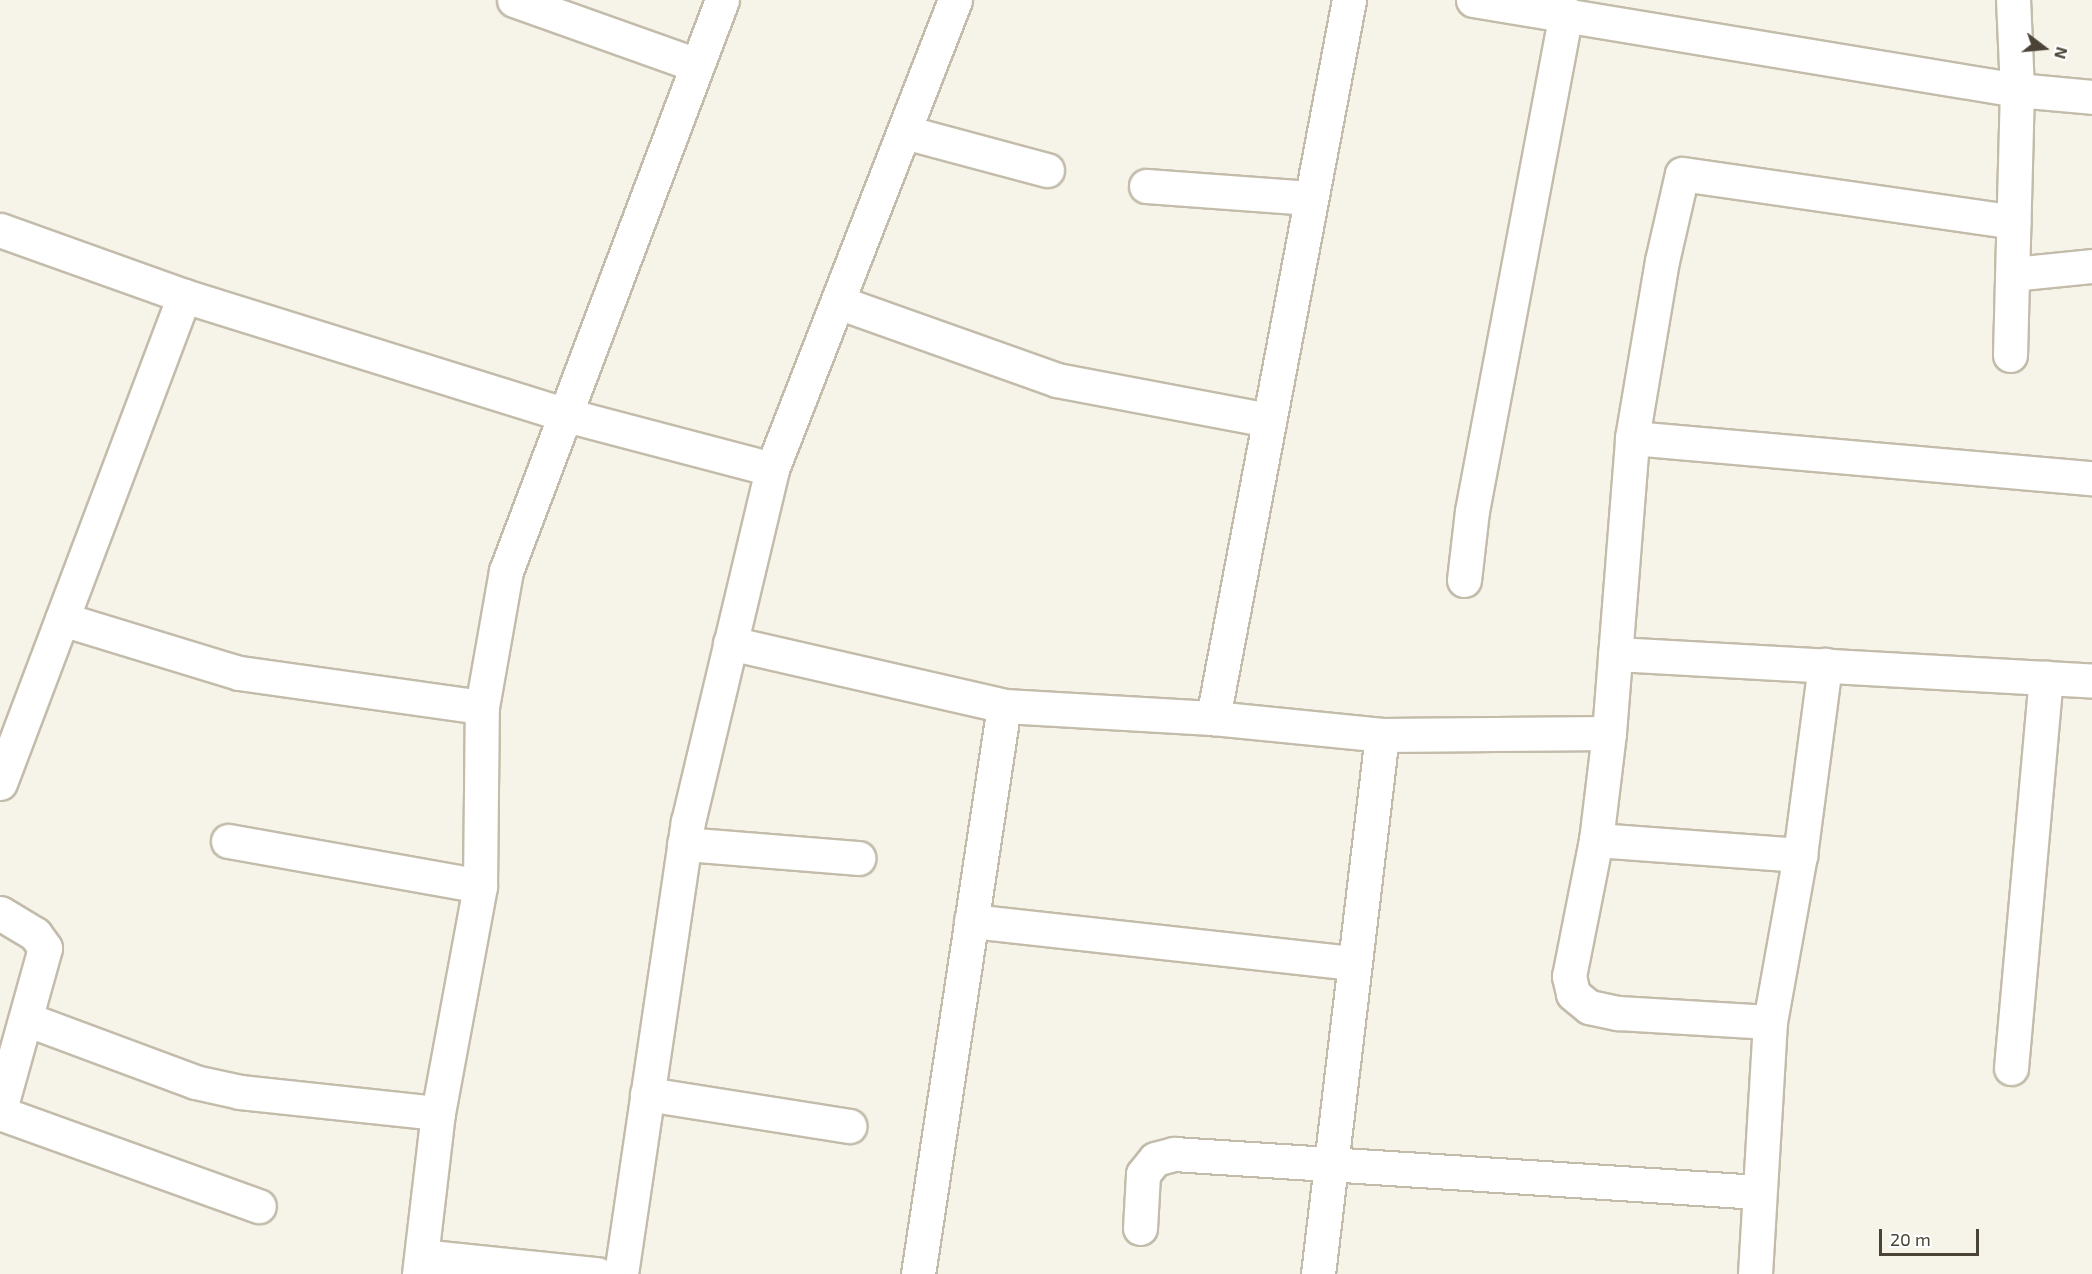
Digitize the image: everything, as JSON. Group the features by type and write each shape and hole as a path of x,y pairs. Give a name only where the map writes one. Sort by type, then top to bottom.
{"street":[{"path":"514,0 698,65"},
{"path":"597,1274 421,1265 438,1113 480,886 482,707 506,572 722,0"},
{"path":"621,1274 684,844 771,469 955,0"},
{"path":"1213,718 1349,0"},
{"path":"1473,0 1566,13 2017,90 2092,97"},
{"path":"2010,355 2017,90 2013,0"},
{"path":"1464,580 1472,511 1566,13"},
{"path":"904,132 1047,170"},
{"path":"1770,1022 1618,1013 1589,1007 1573,994 1569,976 1596,840 1609,733 1632,438 1662,261 1682,174 2014,222"},
{"path":"1146,186 1311,198"},
{"path":"0,230 184,296 566,415 771,469"},
{"path":"2013,274 2092,266"},
{"path":"0,783 184,296"},
{"path":"838,302 1057,380 1269,420"},
{"path":"1632,438 2092,478"},
{"path":"62,619 239,673 482,707"},
{"path":"730,643 1004,706 1213,718 1382,735 1609,733"},
{"path":"1615,654 2092,681"},
{"path":"1755,1274 1770,1022 1800,855 1825,665"},
{"path":"2011,1068 2046,678"},
{"path":"918,1274 1004,706"},
{"path":"1318,1274 1353,963 1382,735"},
{"path":"1596,840 1800,855"},
{"path":"228,841 480,886"},
{"path":"684,844 858,858"},
{"path":"0,913 35,934 45,948 0,1111 259,1206"},
{"path":"971,921 1353,963"},
{"path":"26,1019 206,1084 438,1113"},
{"path":"647,1094 849,1126"},
{"path":"1140,1228 1143,1174 1155,1159 1174,1154 1331,1162 1759,1192"}]}
